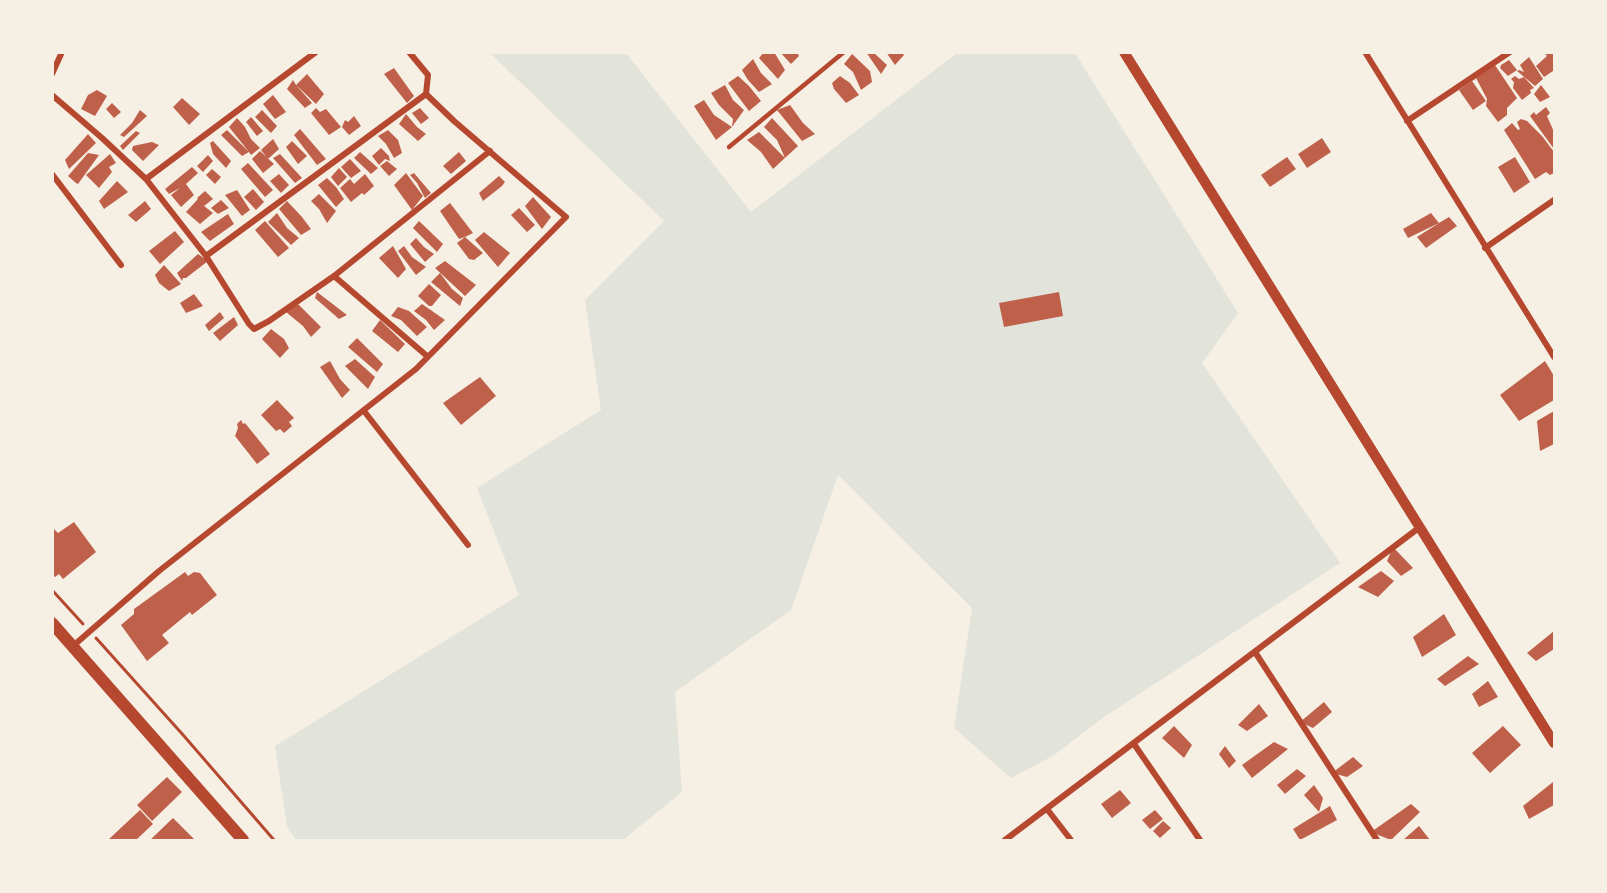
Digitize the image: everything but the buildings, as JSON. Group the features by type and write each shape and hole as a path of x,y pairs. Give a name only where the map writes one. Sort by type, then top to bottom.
{"main road":[{"path":"52,623 243,840"}],"street":[{"path":"52,74 62,52"},
{"path":"146,179 316,52"},
{"path":"206,256 426,94 428,75 409,52"},
{"path":"1124,52 1554,741"},
{"path":"1365,52 1554,357"},
{"path":"1407,121 1510,52"},
{"path":"72,646 159,571 416,369 566,217 454,121 426,94"},
{"path":"52,95 146,179 206,256 254,329 334,276 490,151"},
{"path":"52,174 121,265"},
{"path":"1485,248 1554,200"},
{"path":"334,276 427,356"},
{"path":"364,411 468,545"},
{"path":"1005,840 1420,527"},
{"path":"1254,652 1377,840"},
{"path":"1134,744 1200,840"},
{"path":"1047,809 1071,840"}],"lane":[{"path":"729,147 844,52"}],"path":[{"path":"52,590 274,840"}],"shaded area":[{"path":"490,53 626,53 751,212 957,53 1075,53 1238,313 1202,363 1340,563 1104,717 1053,756 1011,778 954,728 972,608 838,475 791,610 675,692 682,792 623,840 296,840 287,826 275,746 519,595 477,488 601,410 585,300 664,221"}]}
